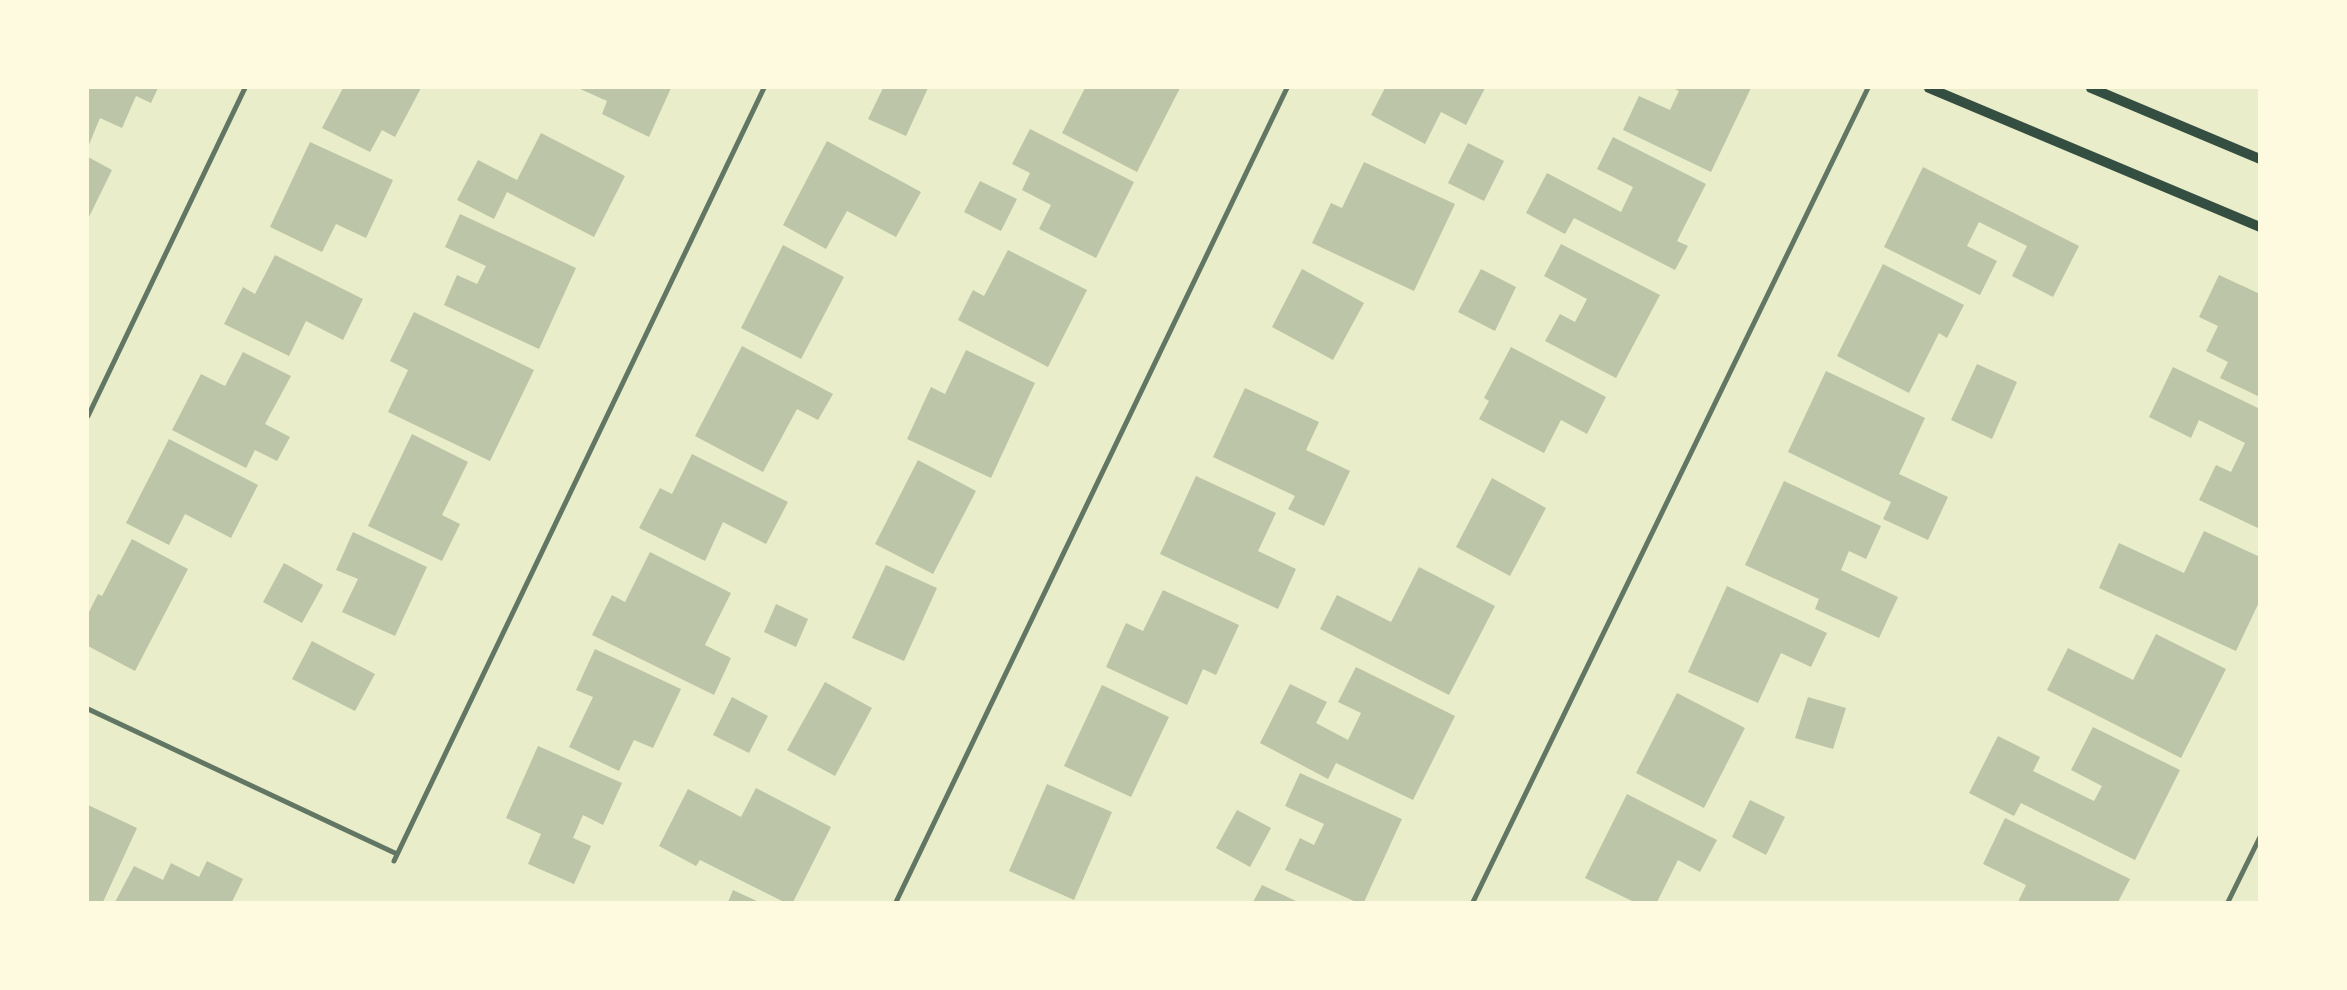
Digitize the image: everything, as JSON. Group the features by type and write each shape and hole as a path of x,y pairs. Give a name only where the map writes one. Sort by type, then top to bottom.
{"main road":[{"path":"1929,88 2260,227"},
{"path":"2092,88 2260,159"}],"street":[{"path":"88,416 245,88"},
{"path":"394,860 764,88"},
{"path":"896,902 1287,88"},
{"path":"1473,902 1868,88"},
{"path":"88,709 397,854"},
{"path":"2228,902 2260,837"}],"building":[{"path":"88,88 158,88 151,103 136,96 122,128 100,118 88,147"},
{"path":"343,88 421,88 395,137 382,130 370,152 322,128"},
{"path":"578,88 671,88 649,137 602,114 607,101"},
{"path":"883,88 928,88 906,136 868,119"},
{"path":"1085,88 1180,88 1137,172 1062,133"},
{"path":"1385,88 1485,88 1466,125 1441,112 1425,144 1371,115"},
{"path":"1673,88 1751,88 1711,172 1623,130 1639,96 1670,110 1679,91"},
{"path":"1030,129 1134,182 1096,258 1039,229 1051,205 1022,190 1030,173 1012,164"},
{"path":"541,133 625,176 594,237 507,192 494,219 457,200 478,160 517,180"},
{"path":"1613,137 1706,184 1677,241 1688,246 1675,270 1574,218 1565,234 1526,213 1547,173 1621,212 1633,187 1597,169"},
{"path":"827,141 921,192 896,237 847,211 826,249 783,225"},
{"path":"310,142 393,180 366,238 336,224 322,252 270,227"},
{"path":"1468,143 1504,161 1484,201 1448,183"},
{"path":"88,157 112,170 88,219"},
{"path":"1364,162 1455,204 1414,291 1312,243 1331,203 1342,208"},
{"path":"1923,167 2079,246 2053,297 2012,276 2027,246 1979,222 1967,246 1997,261 1980,295 1884,247"},
{"path":"980,181 1017,199 1001,231 964,212"},
{"path":"460,214 576,268 539,349 444,305 457,275 477,284 486,266 445,247"},
{"path":"1561,244 1660,295 1616,378 1545,341 1560,314 1575,322 1587,299 1544,276"},
{"path":"783,245 844,277 801,359 741,328"},
{"path":"1008,250 1087,290 1048,367 958,320 973,290 984,296"},
{"path":"275,255 363,299 343,340 306,321 289,356 224,324 243,287 255,294"},
{"path":"1883,264 1964,305 1947,338 1939,333 1909,393 1837,356"},
{"path":"1302,269 1364,303 1333,360 1272,327"},
{"path":"1481,269 1516,287 1495,331 1458,312"},
{"path":"2219,275 2260,294 2260,397 2220,378 2228,362 2206,351 2218,326 2199,317"},
{"path":"414,312 534,370 490,461 388,412 408,370 390,361"},
{"path":"742,346 833,394 818,420 797,409 763,472 695,436"},
{"path":"1511,347 1606,397 1587,434 1561,420 1544,453 1479,419 1489,401 1484,398"},
{"path":"966,350 1035,383 991,478 907,439 931,387 945,394"},
{"path":"243,352 291,376 265,424 290,437 277,461 255,450 246,468 172,430 201,374 225,386"},
{"path":"1977,364 2017,382 1992,439 1951,420"},
{"path":"2173,367 2260,409 2260,529 2199,500 2216,465 2231,472 2245,443 2199,420 2191,438 2149,417"},
{"path":"1826,371 1925,418 1899,474 1948,497 1928,540 1883,519 1891,502 1788,452"},
{"path":"1245,388 1319,422 1306,450 1350,471 1324,526 1288,509 1295,496 1213,457"},
{"path":"412,434 468,462 442,515 460,524 442,561 368,526"},
{"path":"169,439 258,485 231,538 185,514 169,545 126,523"},
{"path":"692,454 788,502 766,544 723,522 705,561 639,528 660,488 672,494"},
{"path":"918,460 976,491 933,574 875,544"},
{"path":"1196,476 1276,513 1258,551 1296,569 1278,609 1160,554"},
{"path":"1492,478 1546,508 1510,576 1456,547"},
{"path":"1784,481 1881,526 1866,559 1849,551 1841,570 1898,597 1879,638 1815,609 1819,599 1745,565"},
{"path":"2204,531 2260,557 2260,600 2236,651 2099,588 2119,543 2184,573"},
{"path":"353,532 427,567 395,636 342,612 358,579 336,570"},
{"path":"132,539 188,569 135,671 88,646 88,614 98,594 102,596"},
{"path":"650,552 731,593 705,645 731,658 714,695 592,635 612,595 625,602"},
{"path":"284,563 323,585 302,623 263,602"},
{"path":"886,565 937,588 904,661 852,638"},
{"path":"1419,567 1495,606 1449,695 1320,629 1337,595 1391,622"},
{"path":"1727,586 1827,633 1811,667 1781,653 1758,703 1688,672"},
{"path":"1163,590 1239,625 1216,675 1203,669 1187,705 1106,667 1126,623 1143,631"},
{"path":"776,604 808,619 796,647 764,632"},
{"path":"2156,634 2226,669 2181,758 2047,690 2068,648 2133,680"},
{"path":"312,641 375,674 355,711 292,679"},
{"path":"595,649 681,689 653,748 634,740 619,771 569,747 593,697 576,690"},
{"path":"1356,667 1455,716 1413,800 1336,763 1328,779 1260,743 1290,684 1327,702 1316,723 1348,740 1361,713 1338,702"},
{"path":"825,682 872,708 835,776 787,750"},
{"path":"1102,685 1169,717 1131,797 1064,766"},
{"path":"1677,693 1745,728 1704,808 1636,773"},
{"path":"732,697 768,716 749,753 713,735"},
{"path":"1808,697 1846,708 1833,749 1795,738"},
{"path":"2093,727 2180,770 2135,860 2021,803 2014,816 1969,793 1998,736 2040,757 2033,771 2094,801 2102,786 2071,770"},
{"path":"538,746 622,783 603,825 583,815 573,838 591,846 574,884 528,864 541,834 506,818"},
{"path":"1300,773 1402,819 1364,902 1356,902 1285,870 1300,838 1314,845 1324,824 1285,806"},
{"path":"1047,784 1112,812 1074,900 1009,871"},
{"path":"756,788 831,827 793,902 784,902 700,860 696,866 659,846 688,789 741,817"},
{"path":"1627,794 1717,840 1700,872 1678,860 1657,902 1634,902 1585,878"},
{"path":"1750,800 1785,817 1766,855 1732,837"},
{"path":"88,805 137,828 103,902 88,902"},
{"path":"1237,810 1271,828 1250,867 1216,848"},
{"path":"2005,818 2130,879 2118,902 2018,902 2026,885 1983,864"},
{"path":"207,861 243,879 232,902 115,902 134,866 163,880 171,863 199,877"},
{"path":"1262,885 1298,902 1253,902"},
{"path":"733,890 759,902 728,902"}]}
